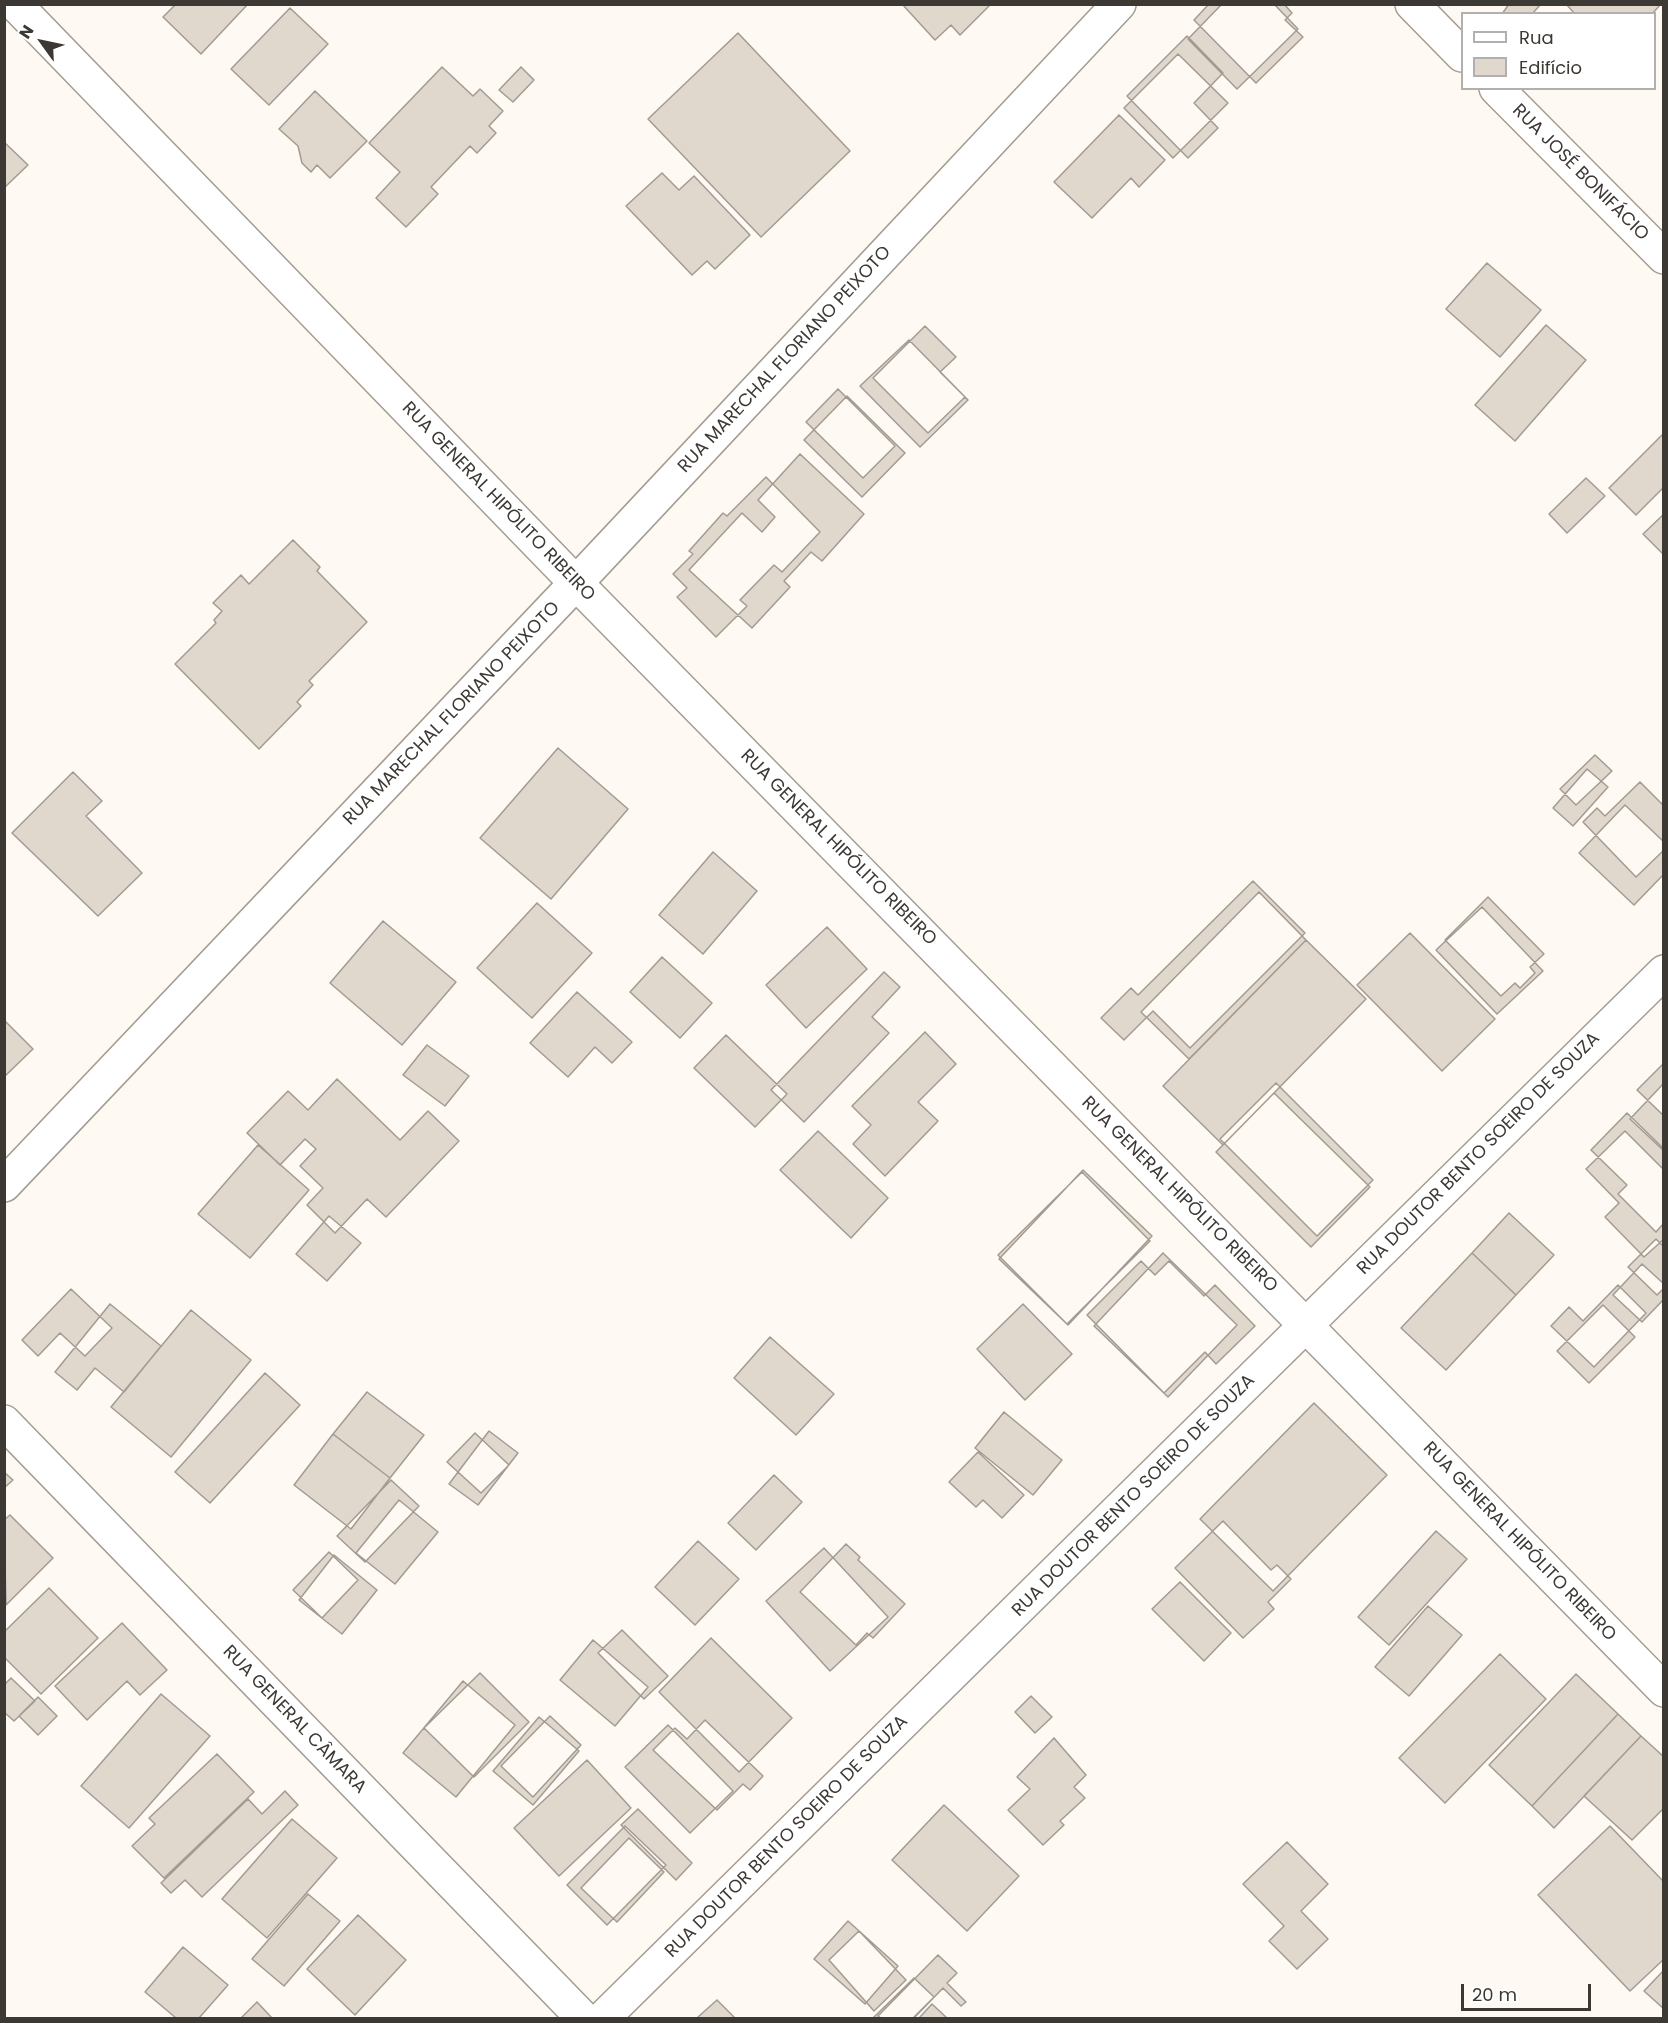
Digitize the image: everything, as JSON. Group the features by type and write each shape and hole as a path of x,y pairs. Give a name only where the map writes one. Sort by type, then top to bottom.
{"street":[{"name":"RUA GENERAL HIPÓLITO RIBEIRO","path":"15,4 576,583 1307,1324 1664,1690"},
{"name":"RUA MARECHAL FLORIANO PEIXOTO","path":"4,1185 576,583 1119,4"},
{"path":"1412,4 1461,54"},
{"name":"RUA JOSÉ BONIFÁCIO","path":"1498,90 1664,257"},
{"name":"RUA DOUTOR BENTO SOEIRO DE SOUZA","path":"603,2019 1664,972"},
{"name":"RUA GENERAL CÂMARA","path":"4,1422 583,2019"}],"building":[{"path":"176,4 248,4 201,54 163,17"},
{"path":"902,4 990,5 960,35 951,25 935,40"},
{"path":"1209,4 1284,4 1292,13 1285,20 1303,37 1256,83 1194,20"},
{"path":"1222,4 1274,4 1298,29 1237,89 1188,39"},
{"path":"1509,4 1541,4 1534,12 1503,12"},
{"path":"1566,4 1661,4 1654,12 1573,12"},
{"path":"290,8 328,44 269,105 231,69"},
{"path":"738,33 850,151 761,237 648,119"},
{"path":"1187,36 1223,73 1194,103 1218,128 1188,158 1127,96"},
{"path":"1178,54 1228,103 1173,158 1124,108"},
{"path":"442,67 473,96 480,89 503,111 489,126 496,133 477,153 470,146 431,187 438,194 406,227 376,198 400,172 369,143"},
{"path":"521,67 534,80 513,102 499,90"},
{"path":"315,91 367,141 330,178 317,165 311,172 302,163 298,146 279,129"},
{"path":"1119,115 1165,160 1139,187 1131,178 1092,218 1054,182"},
{"path":"4,142 28,165 4,188"},
{"path":"662,173 679,190 694,176 750,235 715,269 707,261 692,275 626,206"},
{"path":"1487,263 1541,310 1500,357 1446,309"},
{"path":"1546,325 1586,360 1515,441 1475,405"},
{"path":"925,326 956,357 940,372 965,397 928,433 873,378"},
{"path":"909,340 968,400 920,447 860,386"},
{"path":"838,389 895,446 863,478 806,422"},
{"path":"847,396 905,453 862,497 804,440"},
{"path":"1664,433 1664,487 1636,515 1609,488"},
{"path":"800,454 864,514 822,561 811,552 784,581 790,587 752,628 689,570 742,513 762,532 775,517 758,500"},
{"path":"766,477 820,532 782,572 774,565 740,600 747,606 716,637 677,597 687,588 673,574 693,554 689,551 723,513 727,516"},
{"path":"1586,478 1605,496 1567,533 1549,514"},
{"path":"1664,514 1664,555 1643,534"},
{"path":"293,540 320,567 317,571 367,622 309,681 313,685 297,702 301,706 259,749 175,664 216,623 214,620 222,611 213,603 241,575 249,584"},
{"path":"558,748 628,809 551,899 480,838"},
{"path":"1595,755 1612,771 1576,805 1560,789"},
{"path":"1587,769 1608,787 1573,826 1553,808"},
{"path":"73,772 102,801 86,816 142,873 98,916 12,833"},
{"path":"1640,782 1664,806 1664,850 1636,877 1583,822 1597,808 1605,816"},
{"path":"1625,805 1664,842 1664,874 1634,905 1579,853"},
{"path":"713,852 757,891 703,954 659,915"},
{"path":"1253,881 1305,933 1190,1048 1153,1011 1124,1040 1101,1018 1131,988 1138,995"},
{"path":"1259,892 1306,940 1189,1059 1141,1012"},
{"path":"1488,897 1544,954 1530,967 1535,973 1520,988 1515,983 1501,996 1445,940"},
{"path":"537,903 592,953 532,1018 477,968"},
{"path":"1482,907 1543,971 1497,1014 1436,950"},
{"path":"383,921 456,982 402,1045 330,983"},
{"path":"827,927 867,969 806,1028 766,985"},
{"path":"1410,933 1495,1019 1442,1071 1357,985"},
{"path":"1306,940 1366,999 1223,1145 1163,1086"},
{"path":"662,957 712,1003 680,1038 630,992"},
{"path":"884,972 900,987 872,1017 889,1033 804,1122 771,1090"},
{"path":"577,992 632,1042 612,1063 595,1047 568,1077 530,1043"},
{"path":"4,1020 33,1049 4,1077"},
{"path":"925,1032 956,1064 918,1102 938,1121 885,1176 853,1144 871,1125 852,1106"},
{"path":"726,1035 787,1094 755,1127 694,1068"},
{"path":"427,1045 469,1076 445,1106 403,1075"},
{"path":"1664,1063 1664,1116 1637,1090"},
{"path":"337,1079 400,1140 428,1111 459,1141 386,1217 367,1199 335,1233 307,1205 323,1188 300,1166 316,1149 305,1139 280,1165 247,1133 288,1091 308,1110"},
{"path":"1276,1083 1373,1180 1317,1236 1220,1139"},
{"path":"1664,1083 1664,1151 1630,1119"},
{"path":"1274,1093 1370,1187 1311,1247 1216,1152"},
{"path":"1627,1113 1664,1149 1664,1223 1656,1232 1618,1194 1627,1185 1591,1150"},
{"path":"818,1131 888,1198 851,1238 780,1170"},
{"path":"1625,1131 1664,1170 1664,1239 1644,1257 1605,1217 1619,1203 1586,1169"},
{"path":"258,1145 309,1190 250,1258 198,1214"},
{"path":"1083,1170 1152,1236 1068,1325 999,1259"},
{"path":"1082,1172 1150,1241 1067,1324 998,1255"},
{"path":"1509,1213 1554,1255 1516,1295 1472,1253"},
{"path":"329,1216 361,1243 327,1281 296,1254"},
{"path":"1656,1239 1664,1247 1664,1288 1657,1295 1628,1267"},
{"path":"1163,1253 1237,1325 1168,1397 1094,1326"},
{"path":"1472,1253 1516,1295 1446,1370 1401,1328"},
{"path":"1141,1261 1155,1275 1169,1261 1204,1296 1215,1285 1255,1326 1216,1364 1205,1352 1164,1393 1087,1315"},
{"path":"1642,1264 1664,1284 1664,1299 1642,1322 1613,1295"},
{"path":"1618,1285 1646,1313 1594,1367 1551,1326 1569,1307 1583,1321"},
{"path":"71,1289 112,1328 85,1356 60,1333 38,1356 22,1340"},
{"path":"110,1304 161,1346 124,1392 95,1368 77,1390 55,1372"},
{"path":"1023,1304 1072,1354 1025,1400 977,1349"},
{"path":"1603,1305 1635,1337 1589,1383 1557,1351"},
{"path":"191,1310 251,1360 171,1457 111,1407"},
{"path":"770,1337 834,1394 796,1435 734,1378"},
{"path":"265,1373 300,1405 210,1503 175,1472"},
{"path":"367,1392 424,1435 390,1478 333,1434"},
{"path":"1314,1403 1387,1475 1273,1591 1200,1519"},
{"path":"1004,1412 1062,1460 1033,1495 975,1448"},
{"path":"489,1431 518,1453 478,1505 449,1484"},
{"path":"475,1433 509,1465 481,1493 447,1462"},
{"path":"333,1434 390,1478 351,1529 294,1485"},
{"path":"978,1452 1024,1495 1002,1518 983,1500 976,1507 949,1482"},
{"path":"4,1472 13,1480 4,1488"},
{"path":"774,1475 802,1502 756,1550 728,1523"},
{"path":"391,1480 419,1506 365,1562 337,1536"},
{"path":"399,1500 438,1532 395,1584 356,1553"},
{"path":"10,1515 53,1558 6,1605 4,1520"},
{"path":"1223,1521 1271,1570 1277,1565 1291,1579 1268,1602 1274,1609 1243,1638 1175,1568"},
{"path":"1436,1531 1467,1559 1389,1645 1358,1617"},
{"path":"698,1541 739,1579 695,1625 655,1587"},
{"path":"846,1544 860,1557 858,1560 905,1604 873,1638 867,1633 856,1645 800,1592"},
{"path":"824,1548 888,1617 830,1671 766,1601"},
{"path":"329,1552 358,1580 322,1618 293,1590"},
{"path":"334,1555 377,1590 342,1634 299,1600"},
{"path":"1180,1582 1231,1633 1204,1661 1152,1609"},
{"path":"49,1588 98,1638 41,1694 4,1657 4,1632"},
{"path":"1428,1606 1462,1635 1409,1696 1375,1667"},
{"path":"122,1623 167,1670 140,1695 127,1681 87,1720 55,1686"},
{"path":"622,1630 668,1676 644,1699 598,1653"},
{"path":"711,1638 792,1718 739,1772 659,1692"},
{"path":"593,1640 648,1687 615,1726 560,1680"},
{"path":"1500,1654 1546,1699 1445,1803 1399,1758"},
{"path":"480,1673 529,1722 474,1777 424,1728"},
{"path":"1576,1674 1618,1714 1532,1806 1489,1765"},
{"path":"11,1678 35,1701 14,1721 4,1712 4,1685"},
{"path":"463,1681 515,1725 456,1797 403,1753"},
{"path":"161,1694 210,1736 129,1828 81,1786"},
{"path":"1031,1696 1052,1717 1035,1733 1015,1712"},
{"path":"38,1697 57,1716 38,1735 19,1716"},
{"path":"1618,1714 1641,1736 1554,1828 1532,1806"},
{"path":"550,1716 581,1745 533,1797 501,1766"},
{"path":"539,1717 579,1751 533,1805 493,1771"},
{"path":"705,1720 763,1776 750,1790 743,1784 717,1810 653,1750 675,1728 687,1739"},
{"path":"668,1725 733,1791 690,1833 625,1767"},
{"path":"1641,1736 1664,1757 1664,1808 1632,1840 1584,1796"},
{"path":"1054,1738 1086,1775 1074,1787 1085,1798 1060,1821 1064,1825 1043,1845 1008,1810 1030,1789 1017,1777"},
{"path":"217,1754 254,1792 164,1878 132,1846 155,1824 149,1818"},
{"path":"587,1760 631,1808 559,1876 514,1828"},
{"path":"285,1791 298,1805 202,1897 185,1880 171,1893 161,1883 248,1799 262,1814"},
{"path":"944,1805 1019,1876 967,1931 892,1860"},
{"path":"638,1809 692,1863 676,1880 621,1825"},
{"path":"292,1819 337,1858 267,1938 222,1899"},
{"path":"625,1826 666,1865 607,1925 567,1885"},
{"path":"1610,1826 1664,1882 1664,1959 1630,1991 1538,1895"},
{"path":"629,1838 664,1872 617,1922 581,1888"},
{"path":"1287,1842 1328,1884 1301,1911 1328,1939 1297,1969 1269,1941 1284,1926 1243,1884"},
{"path":"308,1894 340,1921 284,1986 252,1959"},
{"path":"358,1915 406,1960 355,2015 307,1969"},
{"path":"848,1921 898,1966 865,2004 814,1959"},
{"path":"859,1931 906,1980 874,2011 829,1960"},
{"path":"183,1947 228,1985 199,2018 176,2018 145,1992"},
{"path":"938,1955 957,1973 947,1983 966,2002 961,2006 943,1988 914,2018 881,2018 878,2016"},
{"path":"1664,1970 1664,2009 1644,1991"},
{"path":"914,1978 934,1997 913,2018 873,2018"},
{"path":"717,2000 735,2018 698,2017"},
{"path":"257,2002 272,2018 241,2018"},
{"path":"932,2004 947,2018 919,2018"}]}
